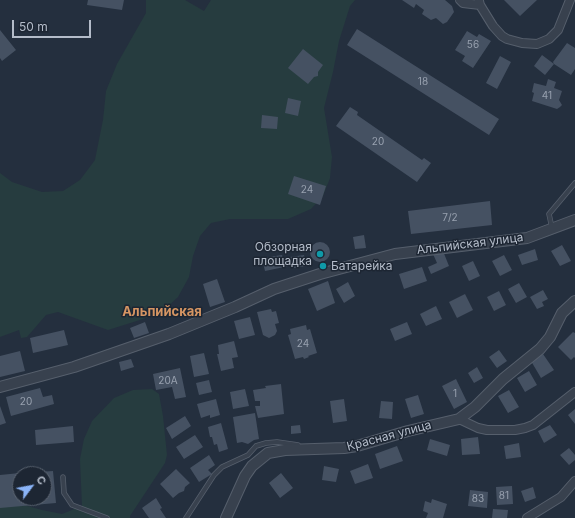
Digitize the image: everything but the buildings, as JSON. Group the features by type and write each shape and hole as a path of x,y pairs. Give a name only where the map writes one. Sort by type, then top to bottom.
{"street":[{"path":"460,0 463,3 480,3 493,26 502,36 522,44 537,44 549,39 558,30 570,0"},
{"name":"Альпийская улица","path":"0,387 74,367 124,350 169,334 274,289 360,262 394,254 526,238 575,220"},
{"path":"575,301 562,313 550,338 540,349 503,379 479,404 459,419 478,428 488,430 515,430 525,428 533,425 575,392"},
{"name":"Красная улица","path":"226,518 245,476 261,457 268,453 285,450 344,448 357,446 408,431 459,419"},
{"path":"527,518 561,497 575,481"}],"lane":[{"path":"552,228 549,214 575,183"},
{"path":"186,518 214,475 222,467 248,455 256,446 277,442 323,449"},
{"path":"63,477 64,493 72,505 107,518"}],"green space":[{"path":"146,0 185,0 204,11 211,0 355,0 350,6 339,41 324,108 332,157 330,178 323,196 311,209 288,219 230,219 211,223 200,236 193,256 189,277 178,297 162,312 108,330 58,312 46,315 27,337 21,338 19,330 0,337 0,173 12,182 42,192 63,191 80,180 95,160 103,120 106,91 117,64 146,13"},
{"path":"152,389 159,394 167,455 165,463 130,518 0,518 0,488 12,498 12,506 27,506 62,514 82,506 80,459 84,439 92,421 114,398 133,390"}],"place":[{"name":"Обзорная площадка","path":"320,254"},
{"name":"Батарейка","path":"323,266"}],"district":[{"name":"Альпийская","path":"162,312"}]}
